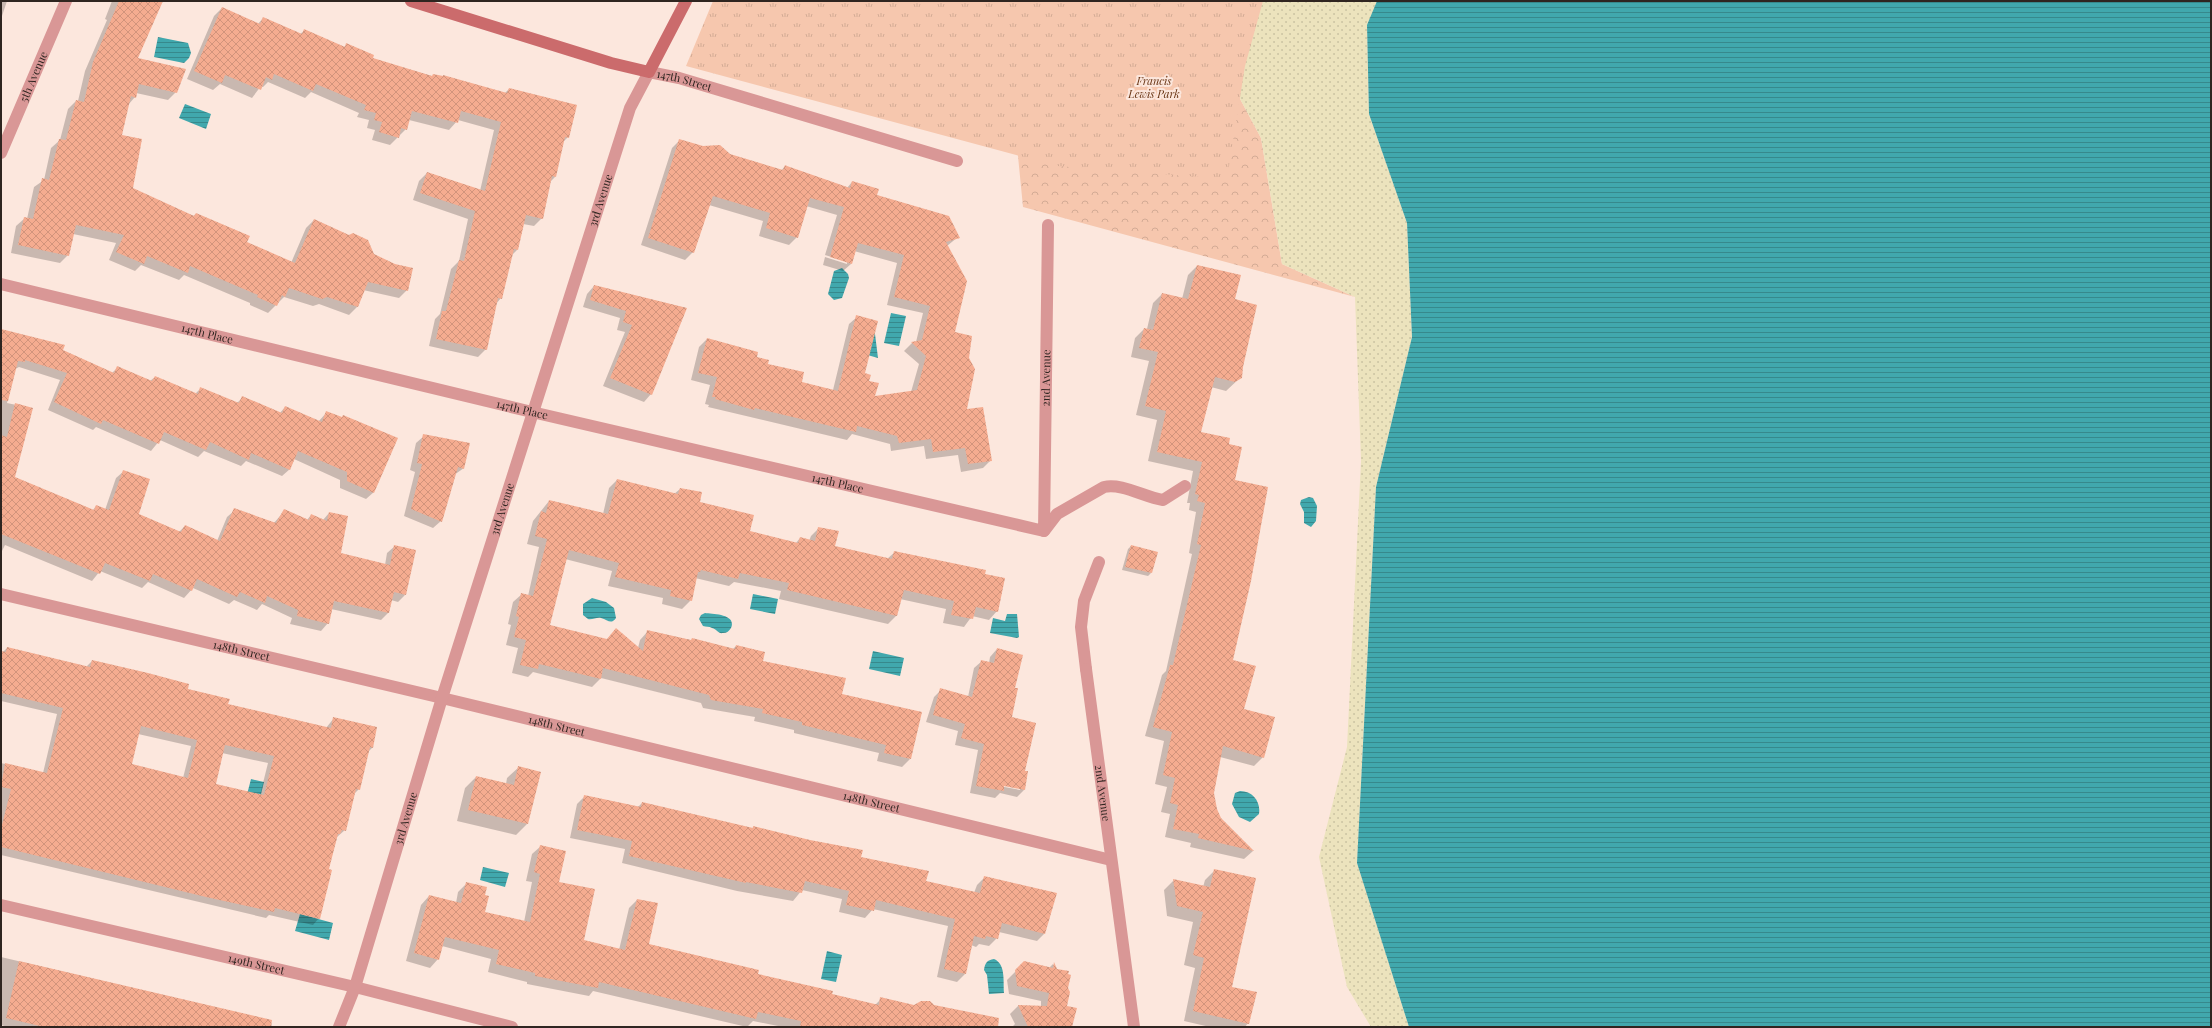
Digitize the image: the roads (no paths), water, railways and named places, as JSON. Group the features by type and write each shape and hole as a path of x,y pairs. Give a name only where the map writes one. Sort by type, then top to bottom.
{"street":[{"name":"5th Avenue","path":"1,153 66,1"},
{"name":"147th Street","path":"411,1 611,63 679,78 957,161"},
{"name":"3rd Avenue","path":"339,1027 355,987 442,698 630,108 686,1"},
{"name":"2nd Avenue","path":"1044,531 1048,225"},
{"name":"147th Place","path":"1,284 532,412 1044,531"},
{"path":"1044,531 1058,514 1104,487 1112,485 1148,498 1163,500 1185,486"},
{"name":"2nd Avenue","path":"1099,562 1084,601 1081,626 1134,1027"},
{"name":"148th Street","path":"1,594 442,698 1111,860"},
{"name":"149th Street","path":"1,905 355,987 512,1027"}],"water":[{"path":"1377,1 2211,1 2211,1027 1409,1027 1357,863 1376,487 1412,337 1407,223 1369,114 1367,25"},
{"path":"158,37 188,43 191,53 189,58 184,63 154,57"},
{"path":"185,104 211,114 206,129 179,118"},
{"path":"842,268 848,274 849,278 842,298 834,300 828,294 834,271"},
{"path":"891,313 906,316 899,346 884,343"},
{"path":"854,328 875,334 878,358 850,350"},
{"path":"1309,497 1313,498 1317,506 1316,521 1311,527 1304,523 1304,512 1300,504 1301,500"},
{"path":"753,594 778,599 775,614 750,609"},
{"path":"592,598 606,602 614,608 616,618 613,621 609,621 599,618 588,619 583,615 583,604"},
{"path":"705,613 718,614 728,617 732,623 731,628 727,632 721,633 711,627 703,626 699,619 701,615"},
{"path":"1007,614 1017,614 1019,637 1017,638 990,633 993,618 1005,621"},
{"path":"873,651 904,658 900,676 869,669"},
{"path":"251,779 264,782 256,814 243,810"},
{"path":"1245,791 1252,795 1259,805 1259,814 1250,822 1239,817 1232,804 1235,793"},
{"path":"483,867 509,873 505,887 480,880"},
{"path":"300,914 333,923 329,940 295,931"},
{"path":"827,951 842,955 836,982 821,979"},
{"path":"994,959 998,961 1002,969 1004,978 1004,993 989,994 987,975 984,970 987,962"}],"park label":[{"name":"Francis Lewis Park","path":"1154,87"}]}
